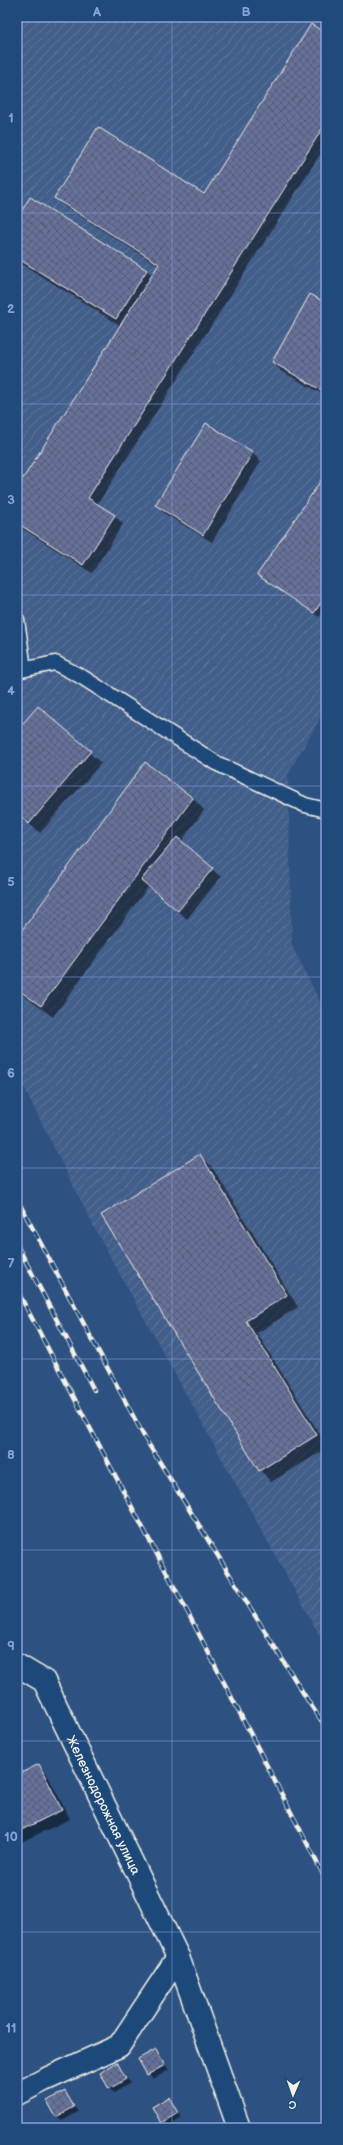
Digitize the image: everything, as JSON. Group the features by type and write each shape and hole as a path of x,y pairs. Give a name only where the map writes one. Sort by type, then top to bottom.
{"street":[{"name":"Железнодорожная улица","path":"17,1665 44,1681 178,1957 239,2128"},
{"path":"17,2094 119,2046 178,1957"}],"lane":[{"path":"17,620 21,670 55,663 82,677 216,763 305,805 326,810"}],"shaded area":[{"path":"17,17 326,17 326,708 288,774 292,946 326,1014 326,1647 97,1233 17,1074"}],"building":[{"path":"311,24 326,34 326,123 88,498 115,515 83,565 17,523 17,488 159,264 54,198 98,127 204,194"},
{"path":"30,197 147,270 116,319 17,258 17,219"},
{"path":"310,294 326,303 326,381 321,390 272,362"},
{"path":"206,423 253,452 203,535 155,505"},
{"path":"326,473 326,596 314,613 257,575"},
{"path":"38,706 91,751 29,824 17,813 17,730"},
{"path":"145,762 193,798 41,1006 17,989 17,937"},
{"path":"177,837 213,868 178,911 141,880"},
{"path":"200,1154 287,1295 246,1321 317,1435 259,1471 101,1215"},
{"path":"39,1764 62,1810 17,1832 17,1775"},
{"path":"156,2049 165,2065 147,2075 138,2059"},
{"path":"117,2062 126,2079 109,2089 100,2073"},
{"path":"65,2091 74,2107 56,2117 47,2101"},
{"path":"169,2097 178,2113 161,2123 152,2107"},
{"path":"18,2120 23,2128 17,2128"}],"railway":[{"path":"17,1199 146,1440 310,1704 326,1727"},
{"path":"17,1245 94,1390"},
{"path":"17,1290 187,1611 326,1880"}]}
